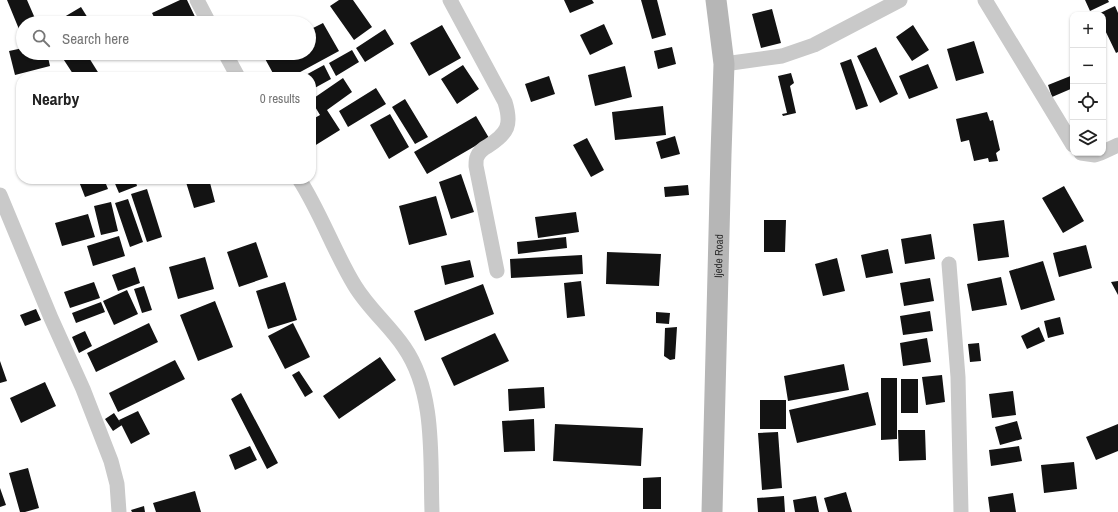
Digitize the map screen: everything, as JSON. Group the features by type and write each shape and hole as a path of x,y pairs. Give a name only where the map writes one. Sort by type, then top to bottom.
{"main road":[{"name":"Ijede Road","path":"712,512 724,64 716,0"}],"street":[{"path":"197,0 205,16"},
{"path":"450,0 505,102 509,115 507,128 498,139 482,149 477,156 476,166 497,271"},
{"path":"724,64 782,56 814,45 900,0"},
{"path":"985,0 1070,140"},
{"path":"229,60 235,72"},
{"path":"1106,151 1118,145"},
{"path":"302,184 355,286 369,306 404,347 417,370 424,394 429,421 432,512"},
{"path":"0,195 51,318 83,390 111,462 117,484 119,512"},
{"path":"949,264 958,377 961,512"}],"building":[{"path":"7,0 27,0 34,16 16,16 16,22"},
{"path":"180,0 187,0 195,16 154,16 152,13"},
{"path":"339,0 353,0 372,27 354,40 330,6"},
{"path":"564,0 592,0 594,3 570,13"},
{"path":"641,0 657,0 666,35 652,39"},
{"path":"1085,0 1108,0 1109,2 1090,11"},
{"path":"1115,6 1118,13 1118,52 1116,53 1106,32 1106,12 1102,12"},
{"path":"81,7 87,16 66,16"},
{"path":"772,9 781,43 761,48 752,14"},
{"path":"323,23 339,51 300,72 272,72 266,60 316,60 316,26"},
{"path":"604,24 613,44 590,55 580,35"},
{"path":"442,25 461,58 429,76 410,43"},
{"path":"913,25 929,50 912,61 896,37"},
{"path":"385,29 394,44 365,62 356,48"},
{"path":"974,41 984,73 956,81 947,49"},
{"path":"672,47 676,64 658,69 654,51"},
{"path":"876,47 898,94 880,103 857,56"},
{"path":"16,50 16,60 49,60 50,66 27,72 16,72 15,75 9,51"},
{"path":"352,50 359,62 336,76 329,63"},
{"path":"851,59 868,106 856,110 840,63"},
{"path":"64,60 90,60 98,72 72,72"},
{"path":"928,64 938,88 909,99 899,76"},
{"path":"324,65 331,79 316,87 316,72 311,72"},
{"path":"463,65 479,89 457,104 441,79"},
{"path":"625,66 632,97 595,106 588,75"},
{"path":"791,73 794,83 790,86 796,113 783,116 782,114 787,113 778,76"},
{"path":"549,76 555,94 531,102 525,84"},
{"path":"1070,76 1070,89 1052,97 1048,85"},
{"path":"343,78 352,92 327,110 340,130 316,145 316,117 320,115 316,108 316,97"},
{"path":"376,88 386,104 348,127 339,111"},
{"path":"405,99 428,137 415,144 392,107"},
{"path":"663,106 666,135 615,140 612,112"},
{"path":"987,112 990,121 993,120 1000,150 996,153 998,161 989,162 988,158 974,161 969,140 961,142 956,119"},
{"path":"390,114 409,147 389,159 370,125"},
{"path":"476,116 489,138 427,174 414,152"},
{"path":"675,136 680,154 661,159 656,142"},
{"path":"587,138 604,170 591,177 573,145"},
{"path":"461,174 474,212 451,219 439,182"},
{"path":"80,184 106,184 108,189 85,197"},
{"path":"115,184 136,184 137,186 119,193"},
{"path":"187,184 210,184 215,202 194,208"},
{"path":"688,185 689,195 665,197 664,187"},
{"path":"1064,186 1084,221 1063,233 1042,198"},
{"path":"147,189 162,237 147,242 131,194"},
{"path":"436,196 447,235 409,245 399,206"},
{"path":"128,199 143,242 130,247 115,203"},
{"path":"111,202 118,231 101,235 94,206"},
{"path":"576,212 579,232 538,238 535,217"},
{"path":"88,214 95,237 62,246 55,223"},
{"path":"764,220 786,220 785,252 764,252"},
{"path":"1004,220 1009,257 978,261 973,224"},
{"path":"931,234 935,259 905,264 901,239"},
{"path":"119,236 125,256 93,266 87,246"},
{"path":"566,237 567,248 518,254 517,242"},
{"path":"256,242 268,277 239,287 227,252"},
{"path":"1086,245 1092,268 1059,277 1053,253"},
{"path":"888,249 893,273 866,278 861,255"},
{"path":"607,252 661,254 659,286 606,284"},
{"path":"582,255 583,274 511,278 510,259"},
{"path":"205,257 214,289 178,299 169,267"},
{"path":"837,258 845,291 823,296 815,264"},
{"path":"470,260 474,277 445,285 441,266"},
{"path":"1043,261 1055,300 1021,310 1009,271"},
{"path":"135,267 140,283 118,291 112,275"},
{"path":"1001,277 1007,305 972,311 967,284"},
{"path":"930,278 934,301 904,306 900,283"},
{"path":"581,281 585,316 567,318 564,283"},
{"path":"1118,281 1118,295 1111,282"},
{"path":"94,282 100,298 70,308 64,292"},
{"path":"285,282 297,320 268,329 256,291"},
{"path":"483,284 494,314 425,341 414,311"},
{"path":"144,286 152,310 142,313 134,289"},
{"path":"127,290 138,314 114,325 103,301"},
{"path":"215,301 233,347 198,361 180,315"},
{"path":"101,302 105,312 76,323 72,313"},
{"path":"36,309 41,320 25,326 20,315"},
{"path":"930,311 933,331 903,335 900,316"},
{"path":"656,312 670,313 669,324 656,323"},
{"path":"1060,317 1064,334 1048,338 1044,321"},
{"path":"149,323 158,342 96,372 87,353"},
{"path":"293,323 310,357 285,369 268,336"},
{"path":"677,327 675,359 670,360 664,356 665,328"},
{"path":"1039,327 1045,341 1027,349 1021,336"},
{"path":"85,331 92,346 79,353 72,337"},
{"path":"495,333 509,361 454,386 441,358"},
{"path":"927,338 931,362 903,366 900,343"},
{"path":"979,343 981,361 970,362 968,344"},
{"path":"380,357 396,380 339,419 323,396"},
{"path":"175,360 185,379 118,412 109,393"},
{"path":"0,361 7,381 0,383"},
{"path":"844,364 849,390 788,401 784,376"},
{"path":"299,371 313,392 305,397 292,375"},
{"path":"942,375 945,402 926,405 922,377"},
{"path":"881,378 897,378 897,439 881,440"},
{"path":"901,379 918,379 918,413 901,413"},
{"path":"45,382 56,406 21,423 10,398"},
{"path":"544,387 545,408 509,411 508,389"},
{"path":"1013,391 1016,415 992,418 989,394"},
{"path":"868,392 876,425 797,443 789,410"},
{"path":"241,393 278,463 267,469 231,399"},
{"path":"760,400 786,400 786,429 760,429"},
{"path":"138,411 150,434 131,444 119,420"},
{"path":"114,413 122,425 113,431 105,419"},
{"path":"534,419 535,451 504,452 502,421"},
{"path":"1017,421 1022,439 1000,445 995,427"},
{"path":"555,424 643,428 641,466 553,461"},
{"path":"1118,424 1118,451 1096,460 1086,437"},
{"path":"898,430 925,430 926,460 899,461"},
{"path":"778,432 782,488 762,490 758,433"},
{"path":"250,446 257,460 235,470 229,455"},
{"path":"1019,446 1022,461 991,466 989,450"},
{"path":"1074,462 1077,489 1044,493 1041,465"},
{"path":"28,468 39,508 20,512 9,473"},
{"path":"661,477 661,509 643,509 643,478"},
{"path":"0,488 6,505 0,507"},
{"path":"195,491 201,512 156,512 153,503"},
{"path":"846,492 852,512 828,512 824,498"},
{"path":"1013,493 1016,512 990,512 988,497"},
{"path":"784,496 785,512 758,512 757,498"},
{"path":"816,496 819,512 795,512 793,500"},
{"path":"144,506 145,512 132,512 131,510"}]}
